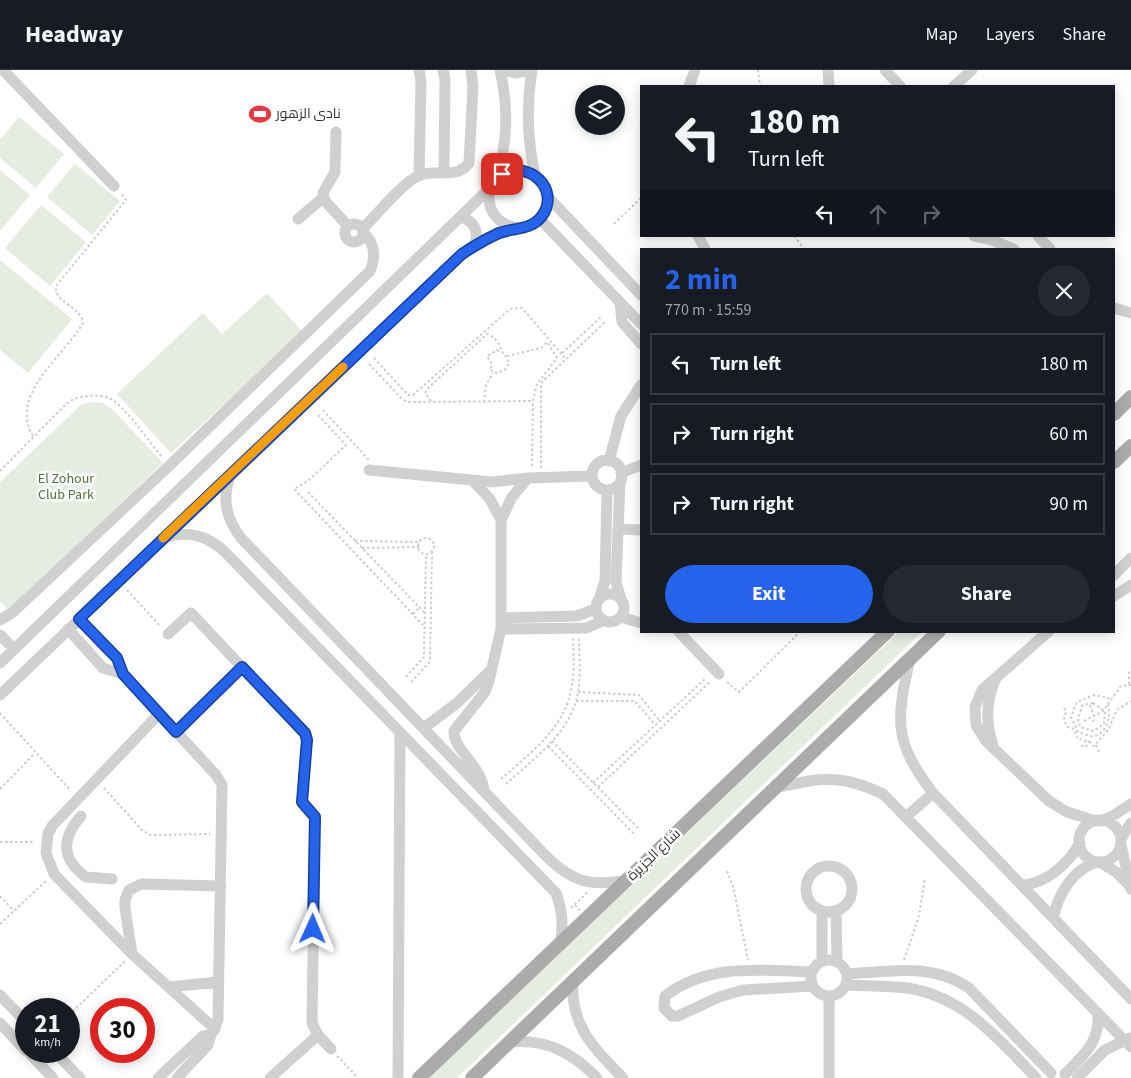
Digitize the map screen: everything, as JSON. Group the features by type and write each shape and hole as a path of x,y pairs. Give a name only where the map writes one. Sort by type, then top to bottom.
{"main road":[{"path":"1115,413 1123,403"},
{"path":"1115,461 1131,446"},
{"name":"شارع الجزيرة","path":"419,1078 886,633"},
{"path":"472,1078 937,633"}],"street":[{"path":"3,70 114,186"},
{"path":"419,176 420,70"},
{"path":"442,70 445,79 444,172"},
{"path":"348,226 345,235 352,242 358,241 362,231 419,176 459,172 469,163 473,87 471,70"},
{"path":"500,70 506,123 504,142 489,202 495,217 501,222 516,228"},
{"path":"0,695 462,254 474,245 516,228 529,226 540,219 546,209 548,197 546,188 536,175 528,133 531,70 515,73 506,70"},
{"path":"689,85 695,70"},
{"path":"828,70 829,85"},
{"path":"885,70 901,85"},
{"path":"955,85 972,70"},
{"path":"336,132 335,172 323,190 324,197 348,226"},
{"path":"2,658 14,649 494,182 508,171 515,170 536,175"},
{"path":"298,219 324,197"},
{"path":"548,197 640,294"},
{"path":"460,217 468,220 475,227 477,236 474,245"},
{"path":"540,219 640,323"},
{"path":"554,234 558,226 570,220"},
{"path":"0,620 13,612 169,466 370,271 374,250 370,240 354,224 348,226"},
{"path":"979,237 1012,248"},
{"path":"1039,237 1049,248"},
{"path":"620,302 622,322 640,343"},
{"path":"1115,308 1131,312"},
{"path":"609,461 622,416 638,394"},
{"path":"501,623 586,628 603,621 612,622 621,617 624,608 616,582 620,478 617,465 604,461 595,466 592,476 596,486 607,490 612,489 620,478 640,467"},
{"path":"374,470 474,482 592,476"},
{"path":"230,474 225,490 226,507 231,524 241,538 425,727 545,855 562,871 582,882 605,885 628,880"},
{"path":"484,791 483,780 454,736 456,728 486,692 501,623 501,520 512,497 534,478"},
{"path":"474,482 490,499 501,520"},
{"path":"603,621 595,609 605,581 607,490"},
{"path":"619,529 640,530"},
{"path":"162,539 176,534 189,534 209,540 225,552 556,893 562,917 560,944"},
{"path":"225,552 241,538"},
{"path":"1115,574 1131,558"},
{"path":"1115,595 1131,585"},
{"path":"600,597 609,594 621,599"},
{"path":"501,623 577,616 595,609"},
{"path":"168,634 192,613 307,736 302,802 315,817 312,1023 318,1035 331,1049"},
{"path":"621,617 640,623"},
{"path":"79,619 119,661 123,674 219,780 223,791 218,1020 210,1042 177,1078"},
{"path":"68,630 103,668 123,674"},
{"path":"680,633 717,671"},
{"path":"1047,633 996,678 989,697 987,712 988,727 994,746 1041,794 1067,812 1114,826 1121,842 1130,887"},
{"path":"0,635 14,649"},
{"path":"910,659 902,696 900,720 904,745 913,767 933,793 1131,999"},
{"path":"176,732 242,667"},
{"path":"425,727 457,703 490,671"},
{"path":"159,714 52,826 46,853 54,874 132,954 169,987 213,1032"},
{"path":"398,1078 400,732"},
{"path":"773,788 812,780 836,778 861,783 883,794 907,816 1098,1013 1129,1042 1105,1050 1076,1078"},
{"path":"907,816 933,793"},
{"path":"1022,885 1039,883 1054,872 1070,856 1088,824 1112,817 1131,804"},
{"path":"1067,812 1080,840 1082,852 1088,858 1116,872 1130,887"},
{"path":"82,816 70,830 67,840 70,862 86,877 112,879"},
{"path":"1053,918 1066,886 1087,866 1114,857 1131,823"},
{"path":"532,868 545,855"},
{"path":"54,874 70,862"},
{"path":"829,865 838,867 846,873 851,881 853,891 850,900 836,912 822,912 813,907 807,899 805,890 807,880 812,872 820,867 829,865"},
{"path":"1054,872 1066,886"},
{"path":"132,954 125,908 125,900 129,890 142,884 221,886"},
{"path":"812,986 812,972 822,961 822,912"},
{"path":"812,972 750,969 722,972 696,980 665,996 664,1008 667,1013 678,1016 708,1001 731,993 761,988 812,986 822,995 829,996 842,991 846,980 836,961 836,912"},
{"path":"822,961 836,961"},
{"path":"846,980 900,972 926,971 956,979 969,988 1048,1076 1067,1076 1090,1049 1098,1032 1098,1013"},
{"path":"573,980 573,1002 579,1024 590,1044 623,1078"},
{"path":"846,980 908,988 941,998 986,1025 1036,1078"},
{"path":"169,987 218,982"},
{"path":"0,995 15,1011"},
{"path":"829,996 829,1078"},
{"path":"0,1023 15,1039"},
{"path":"158,1078 203,1036 213,1032"},
{"path":"270,1078 318,1035"},
{"path":"510,1042 546,1044 569,1054 586,1066 597,1078"},
{"path":"586,1066 599,1054"},
{"path":"39,1063 53,1078"},
{"path":"66,1063 80,1078"}],"path":[{"path":"758,70 760,85"},
{"path":"33,436 26,421 29,395 84,323 81,316 59,296 55,288 126,200 114,186"},
{"path":"614,224 640,199"},
{"path":"795,237 803,248"},
{"path":"374,358 408,395 413,395 510,309 517,307 522,308 565,358"},
{"path":"561,353 601,317"},
{"path":"534,478 541,383 565,358 605,322"},
{"path":"433,402 428,399 425,393 427,389 487,334 492,335 498,342 501,351 507,356 509,362 506,369 500,373 493,373"},
{"path":"507,356 541,348 547,342 557,358 537,384 533,401 534,478"},
{"path":"493,373 490,370 491,361 487,356 493,351 501,351"},
{"path":"369,364 404,400 433,402 533,401"},
{"path":"484,402 486,386 493,373"},
{"path":"0,471 72,399 95,396 114,401 169,466"},
{"path":"323,410 374,470"},
{"path":"318,415 346,445"},
{"path":"351,441 308,481 294,489 424,625"},
{"path":"308,492 424,612"},
{"path":"345,543 351,537"},
{"path":"355,541 420,542 426,538 432,540 434,546 432,552 430,658 429,663 411,682"},
{"path":"420,542 421,552 426,554 432,552"},
{"path":"362,548 419,547"},
{"path":"406,677 424,657 426,554"},
{"path":"118,581 168,634"},
{"path":"413,614 420,607"},
{"path":"506,784 548,746 570,717 578,692 576,628"},
{"path":"502,779 553,731 566,709 573,684 576,628"},
{"path":"717,671 739,692 799,633"},
{"path":"424,657 430,658"},
{"path":"593,783 659,721 717,671"},
{"path":"598,787 717,671"},
{"path":"1084,721 1104,708 1121,686 1130,682 1130,671"},
{"path":"578,692 639,695 659,721"},
{"path":"1108,704 1108,721 1103,729 1095,736 1078,732 1071,721 1074,707 1082,699 1100,695 1112,699"},
{"path":"576,701 635,702 655,725"},
{"path":"1096,745 1108,730 1117,710 1131,701"},
{"path":"1093,703 1101,709 1104,708 1102,726 1093,731 1080,727 1078,718 1083,705 1093,703"},
{"path":"1090,705 1094,716 1093,724"},
{"path":"1064,708 1066,712 1064,718 1066,726 1074,729 1078,739 1096,745"},
{"path":"0,713 78,798"},
{"path":"552,741 640,830"},
{"path":"1082,747 1087,741"},
{"path":"1086,748 1087,741"},
{"path":"1096,745 1099,752"},
{"path":"548,746 634,834"},
{"path":"0,789 35,753"},
{"path":"96,779 139,827 150,835 222,834"},
{"path":"0,842 47,842"},
{"path":"726,871 733,886 750,969"},
{"path":"0,924 54,874"},
{"path":"900,972 919,916 925,879"},
{"path":"562,917 596,884"},
{"path":"0,896 14,911"},
{"path":"80,1004 132,954"},
{"path":"331,1049 358,1078"}],"green space":[{"path":"19,117 64,154 36,188 0,158 0,140"},
{"path":"75,164 120,201 92,235 47,197"},
{"path":"0,170 30,195 0,231"},
{"path":"41,205 86,242 50,286 5,248"},
{"path":"0,260 72,319 28,373 0,350"},
{"path":"267,293 303,332 171,453 117,394 203,313 222,334"},
{"name":"El Zohour Club Park","path":"91,402 102,403 111,408 163,463 8,610 0,601 0,482 81,405"},
{"path":"898,633 921,633 457,1078 428,1078"}],"slow traffic":[{"path":"163,538 343,367"}],"place":[{"name":"نادى الزهور","path":"260,114"}],"route":[{"path":"313,929 315,817 312,811 305,807 302,802 307,740 305,733 242,667 176,732 123,674 117,658 79,619 462,254 488,238 502,232 529,226 540,219 546,209 548,197 542,181 536,175 522,170 508,171 502,174"}]}
